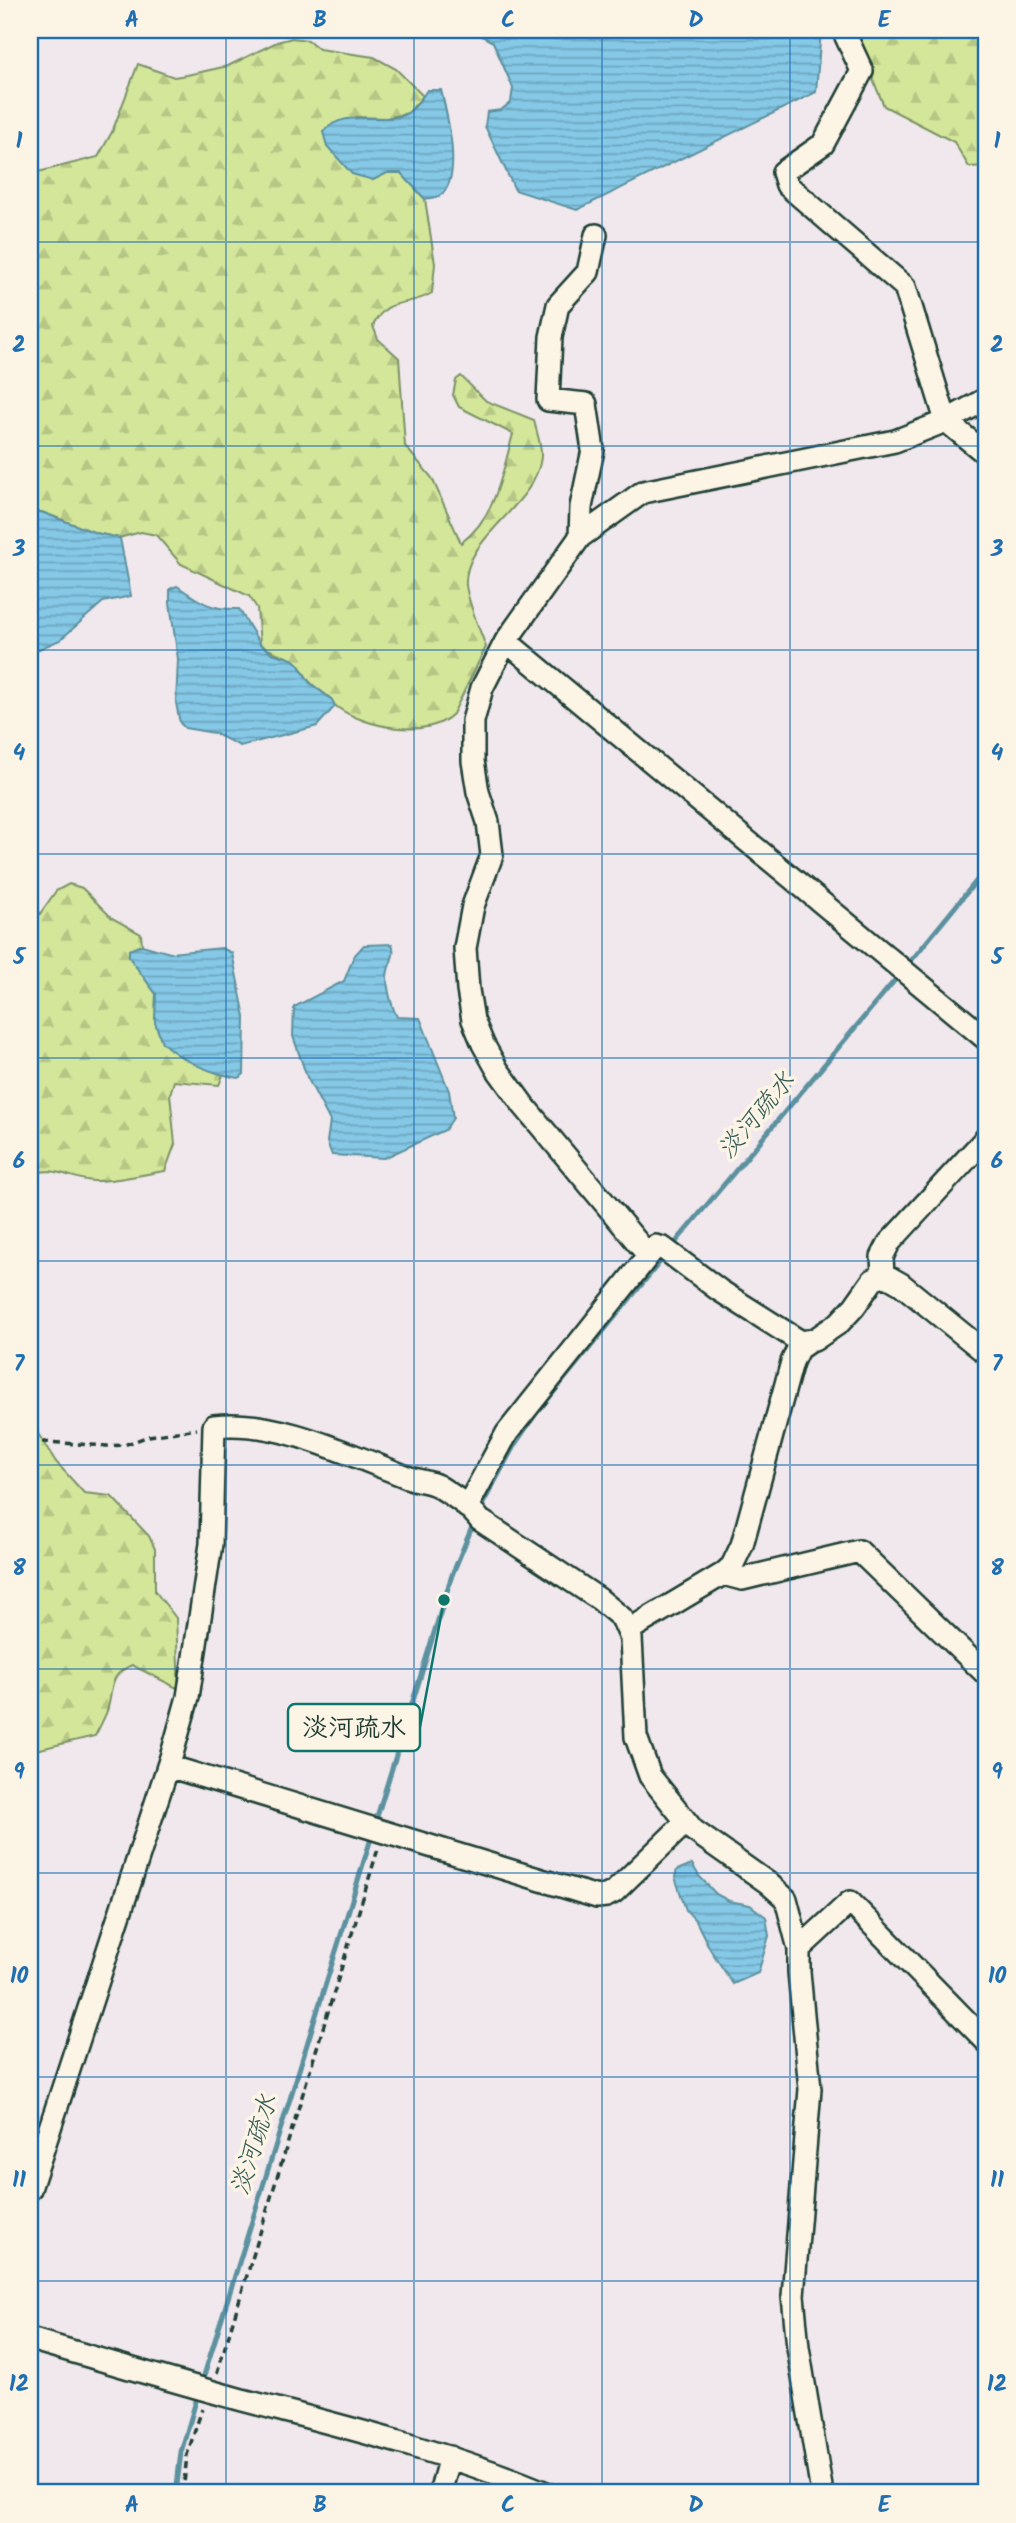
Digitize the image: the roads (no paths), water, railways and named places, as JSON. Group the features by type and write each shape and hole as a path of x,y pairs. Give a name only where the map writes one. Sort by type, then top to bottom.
{"street":[{"path":"843,30 862,71 823,144 783,172 787,185 905,287 946,421 986,454"},
{"path":"580,537 581,507 593,450 586,404 548,400 551,337 558,305 588,272 596,235"},
{"path":"808,1342 801,1342 662,1253 524,1106 497,1069 483,1044 473,1020 465,948 473,906 492,855 488,822 478,792 473,761 474,721 482,688 506,641 580,537 643,492 895,441 946,421 986,399"},
{"path":"506,641 986,1039"},
{"path":"883,1275 882,1257 890,1243 986,1138"},
{"path":"473,1512 512,1427 662,1253"},
{"path":"629,1629 723,1574 732,1566 743,1545 792,1362 798,1349 839,1323 873,1280 883,1275"},
{"path":"883,1275 901,1284 986,1353"},
{"path":"30,2189 188,1697 211,1544 214,1426 258,1426 310,1441 411,1479 432,1483 622,1618 629,1629 633,1661 636,1737 650,1776 694,1830 786,1899 799,1949 810,2089 793,2296 798,2347 822,2493"},
{"path":"723,1574 742,1579 859,1551 986,1674"},
{"path":"168,1766 592,1896 602,1897 614,1892 686,1822"},
{"path":"799,1949 850,1902 986,2041"},
{"path":"30,2339 450,2457 546,2493"},
{"path":"440,2493 450,2457"}],"water":[{"path":"471,30 821,30 816,92 577,210 515,190 485,126 487,112 501,110 511,102 513,88 493,42"},
{"path":"427,90 441,90 452,145 451,174 448,186 441,195 425,199 401,173 387,173 373,180 352,174 327,146 323,132 332,124 354,118 400,116 412,110"},
{"path":"35,512 96,533 120,538 131,596 103,602 60,640 30,653 30,517"},
{"path":"177,586 206,604 239,609 260,644 272,653 292,659 309,682 332,700 335,706 317,726 240,746 214,733 185,728 180,723 176,703 178,659 170,603 170,589"},
{"path":"392,944 393,953 387,977 393,1008 397,1017 420,1018 449,1091 453,1118 445,1130 384,1158 332,1155 327,1142 330,1121 307,1077 293,1036 294,1007 344,981 354,956 364,945"},
{"path":"142,945 170,953 222,948 232,953 245,1017 244,1074 239,1078 198,1066 162,1042 155,1022 156,994 129,957 129,950"},
{"path":"692,1864 716,1894 729,1901 750,1905 766,1917 769,1936 758,1973 733,1984 710,1949 696,1921 686,1910 675,1877 677,1870"}],"waterway":[{"name":"淡河疏水","path":"906,967 986,869"},
{"name":"淡河疏水","path":"670,1249 900,974"},
{"name":"淡河疏水","path":"479,1511 515,1444 535,1415 664,1257"},
{"name":"淡河疏水","path":"375,1823 452,1575 475,1520"},
{"name":"淡河疏水","path":"201,2385 373,1832"},
{"name":"淡河疏水","path":"176,2493 181,2452 198,2394"}],"place":[{"name":"淡河疏水","path":"444,1600"}]}
